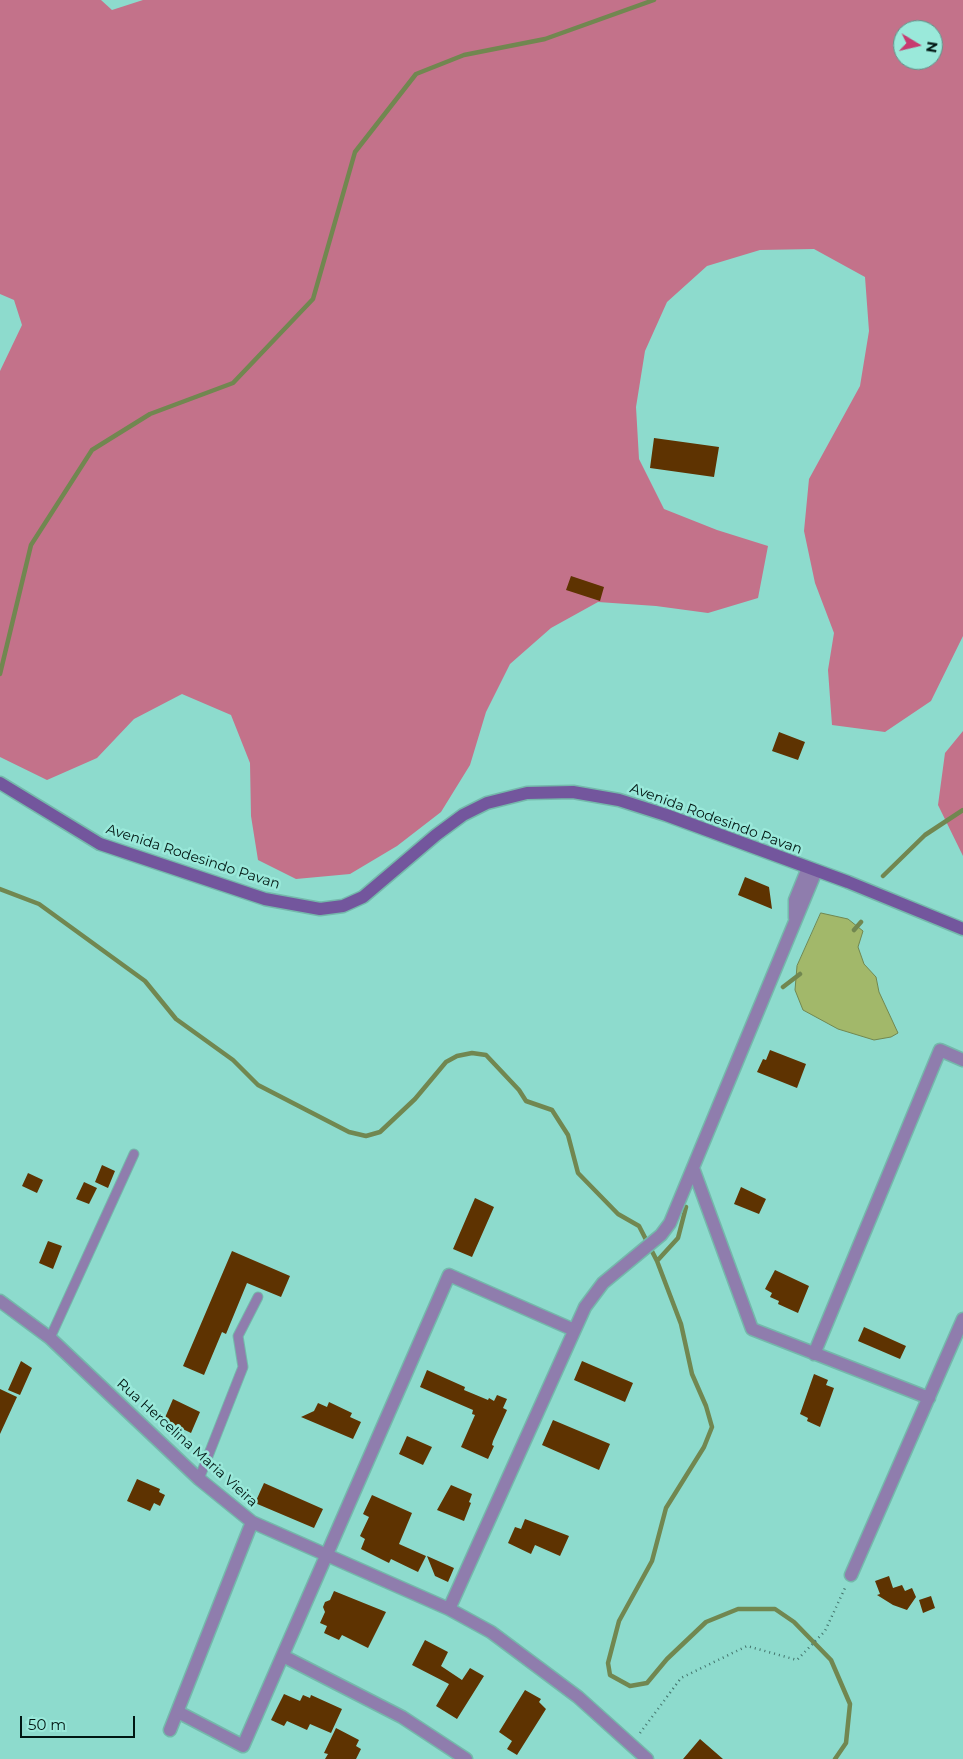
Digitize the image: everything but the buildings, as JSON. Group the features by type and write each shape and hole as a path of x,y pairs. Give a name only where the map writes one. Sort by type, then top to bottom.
{"main road":[{"name":"Avenida Rodesindo Pavan","path":"0,783 100,844 264,899 320,909 343,906 363,897 463,815 487,803 527,794 573,792 619,800 666,815 812,869 963,929"}],"street":[{"path":"449,1608 585,1307 603,1283 661,1236 670,1223 795,926 812,869"},
{"path":"814,1354 940,1050 963,1060"},
{"path":"693,1168 752,1329 929,1398"},
{"path":"178,1712 243,1746 449,1275 574,1330"},
{"name":"Rua Hercelina Maria Vieira","path":"0,1301 50,1338 200,1479 252,1522 170,1730"},
{"path":"851,1575 963,1319"},
{"path":"252,1522 449,1608 491,1632 578,1697 632,1743 647,1759"},
{"path":"283,1656 402,1717 466,1759"}],"lane":[{"path":"50,1338 134,1154"},
{"path":"200,1479 243,1368 238,1336 258,1297"}],"path":[{"path":"632,1743 681,1678 747,1646 796,1660 826,1631 851,1575"}],"shaded area":[{"path":"0,0 101,0 112,10 143,0 963,0 963,636 931,701 885,732 832,725 828,670 834,633 815,583 804,531 809,479 860,386 869,331 865,277 814,249 760,250 707,266 667,302 645,351 636,407 639,459 664,509 717,530 768,546 758,598 708,613 656,606 598,602 551,628 510,664 486,712 470,765 441,812 397,846 350,874 296,879 258,860 251,816 250,763 231,715 182,694 134,719 97,758 47,780 0,757 0,371 22,325 14,300 0,294"},
{"path":"963,731 963,856 938,805 945,753"},
{"path":"821,913 848,919 863,931 858,947 864,964 876,977 879,992 898,1033 891,1037 874,1040 838,1029 803,1010 795,990 797,966"}],"waterway":[{"path":"0,674 31,545 92,450 150,414 233,383 313,299 355,152 416,74 464,55 545,39 654,0"},
{"path":"883,876 925,835 963,810"},
{"path":"0,889 39,904 145,981 176,1019 233,1060 258,1085 349,1132 366,1136 380,1132 415,1099 446,1062 457,1056 472,1053 486,1055 519,1090 526,1101 552,1110 568,1135 578,1173 618,1214 639,1226 657,1261 681,1324 692,1374 706,1406 712,1427 704,1447 666,1508 652,1561 619,1621 608,1663 610,1675 630,1686 647,1683 667,1659 706,1622 738,1609 775,1609 794,1622 831,1660 850,1704 846,1743 835,1759"},
{"path":"854,930 861,922"},
{"path":"783,987 800,974"},
{"path":"657,1261 678,1238 686,1207"}]}
